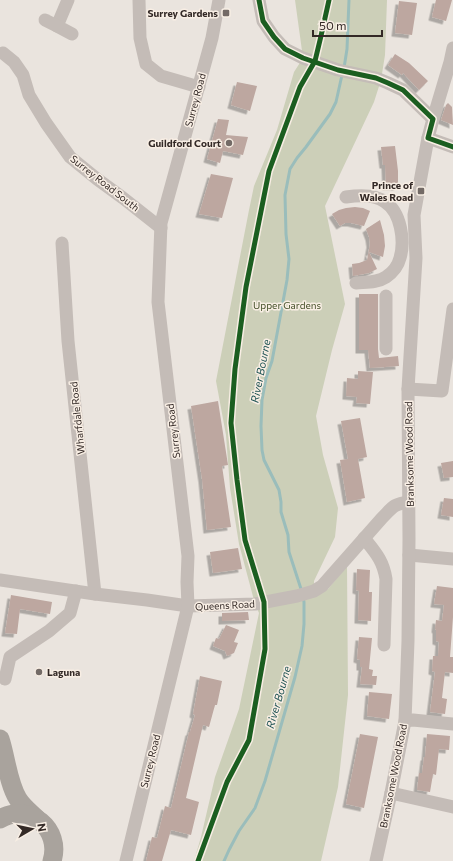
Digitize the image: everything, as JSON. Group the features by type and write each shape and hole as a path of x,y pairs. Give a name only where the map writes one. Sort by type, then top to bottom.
{"highway":[{"path":"0,739 17,797 44,825 52,836 54,849 52,861"},
{"path":"0,819 7,815 18,814 28,815 37,819"}],"street":[{"path":"68,0 51,23 72,34"},
{"path":"139,0 140,38 146,64 162,76 199,87"},
{"name":"Surrey Road","path":"126,861 188,606 188,556 158,302 161,223 212,38 219,0"},
{"path":"259,0 263,21 284,49 303,58 338,70 376,78 403,90 433,119"},
{"name":"Branksome Wood Road","path":"376,861 405,721 409,555 408,389 416,258 414,215 428,138 453,48"},
{"name":"Surrey Road South","path":"3,53 14,62 23,75 29,95 46,123 70,157 161,228"},
{"path":"428,138 453,147"},
{"path":"346,197 371,197 385,201 396,215 402,236 400,259 392,272 388,276 378,281 356,283"},
{"name":"Wharfdale Road","path":"62,243 68,341 95,594"},
{"path":"386,296 386,349"},
{"path":"408,389 442,397 453,309"},
{"name":"Queens Road","path":"0,580 188,606 255,604 302,595 314,591 322,586 391,509 398,503 409,502"},
{"path":"364,538 383,564 385,570 386,579 380,626 384,645"},
{"path":"409,555 453,559"},
{"name":"Queens Road","path":"148,600 167,600 175,598 182,592 187,582"},
{"path":"5,679 10,657 49,631 70,613 76,591"},
{"path":"405,721 414,720 453,724"},
{"path":"391,793 453,807"}],"green space":[{"name":"Upper Gardens","path":"295,0 387,0 385,55 381,80 374,102 325,206 345,304 316,416 323,455 338,508 335,537 314,581 314,591 328,589 347,566 348,695 338,787 321,861 194,861 215,777 239,709 259,613 255,604 239,544 230,488 226,435 216,381 254,186 277,130 294,72 303,58"}],"building":[{"path":"436,0 452,0 446,21 432,17"},
{"path":"399,1 417,3 412,35 395,33"},
{"path":"395,54 409,63 428,81 419,90 403,73 402,75 388,65"},
{"path":"237,82 257,86 250,111 231,105"},
{"path":"448,103 452,107 453,125 441,120"},
{"name":"Guildford Court","path":"218,119 229,120 226,135 248,137 243,155 223,151 220,163 207,159"},
{"path":"395,146 398,187 386,187 385,165 383,165 381,147"},
{"path":"211,174 233,178 222,218 199,214"},
{"path":"355,207 370,211 364,226 345,223 340,226 332,214 339,210"},
{"path":"380,220 385,246 383,257 369,252 377,269 369,273 353,276 352,264 367,260 370,244 366,229"},
{"path":"359,294 378,294 379,358 398,356 399,366 370,368 368,350 359,350"},
{"path":"358,371 373,372 370,404 356,403 357,397 346,396 347,378 358,379"},
{"path":"218,401 228,465 222,466 231,527 207,530 202,479 191,406"},
{"path":"360,418 367,457 358,459 365,498 347,502 340,460 348,459 341,421"},
{"path":"453,461 453,477 444,478 441,463"},
{"path":"444,498 453,499 453,517 441,515"},
{"path":"238,548 242,569 213,573 210,552"},
{"path":"357,569 370,570 369,592 372,592 371,621 358,620 359,591 356,590"},
{"path":"437,586 453,588 453,617 450,657 453,657 453,673 445,672 442,698 447,699 445,714 430,712 435,672 432,671 433,656 438,656 439,642 436,641 436,620 442,621 444,605 434,604"},
{"path":"11,595 52,602 50,614 20,609 17,634 5,633"},
{"path":"248,612 249,620 222,621 222,613"},
{"path":"226,625 239,630 234,642 238,643 234,653 227,656 225,651 213,646 216,638 219,639"},
{"path":"359,637 372,638 369,669 373,670 372,676 377,676 376,685 360,684 362,667 360,667 360,660 357,659"},
{"path":"200,676 222,681 217,705 215,705 209,727 203,725 186,798 199,802 191,835 171,830 162,861 146,861 152,837 157,838 165,806 171,808 189,732 195,715 193,714"},
{"path":"369,692 392,694 389,719 367,716"},
{"path":"360,734 378,737 364,808 346,804"},
{"path":"427,734 450,736 449,750 439,749 436,775 433,774 430,792 417,790 419,773 422,773 425,757"}],"waterway":[{"name":"River Bourne","path":"344,68 347,49 349,0"},
{"name":"River Bourne","path":"302,592 289,552 288,535 281,512 279,490 264,460 261,426 262,400 266,378 272,361 287,280 289,259 286,234 285,195 290,169 330,114 336,102 342,75"},
{"name":"River Bourne","path":"224,861 239,831 255,808 265,781 295,677 302,646 304,624 303,597"}],"cycle path":[{"path":"259,0 263,21 274,37 285,49 303,58 338,70 376,78 403,90 433,119 428,138 453,147"},
{"path":"198,861 227,782 249,740 265,649 264,602 245,540 231,423 235,369 246,287 269,171 300,87 315,61 329,0"}],"place":[{"name":"Surrey Gardens","path":"226,13"},
{"name":"Guildford Court","path":"229,143"},
{"name":"Prince of Wales Road","path":"421,191"},
{"name":"Laguna","path":"39,672"}]}
